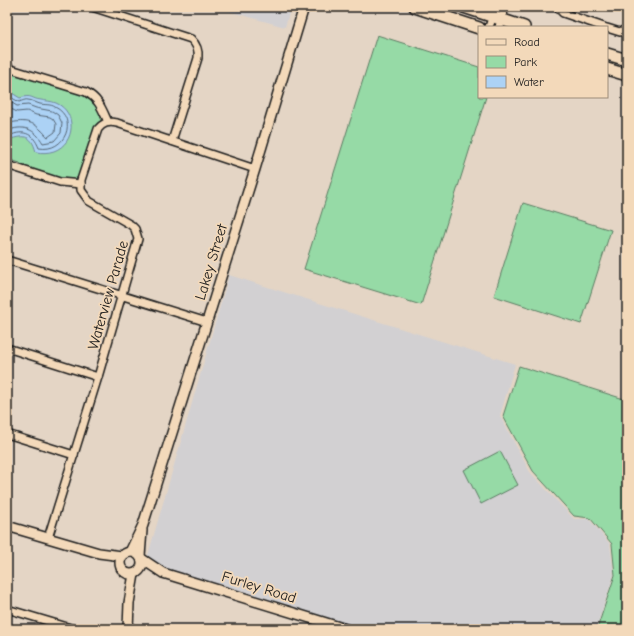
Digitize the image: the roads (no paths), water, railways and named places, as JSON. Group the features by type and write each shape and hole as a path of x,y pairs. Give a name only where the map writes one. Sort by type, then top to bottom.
{"main road":[{"path":"415,7 478,28"},
{"path":"464,7 495,19 520,26"},
{"path":"608,54 627,60"},
{"path":"608,69 627,75"}],"street":[{"path":"92,7 191,39 198,49 198,58 172,141"},
{"name":"Lakey Street","path":"128,629 129,571 119,562 126,554 143,525 255,169 304,7"},
{"path":"495,19 505,7"},
{"path":"557,7 563,13 601,26"},
{"path":"608,28 620,32 627,28"},
{"path":"7,66 11,69 92,95 100,104 108,122"},
{"path":"7,165 60,182 81,184 98,129 103,124 108,122 117,123 255,169"},
{"name":"Waterview Parade","path":"48,538 138,244 136,232 131,225 89,201 83,194 81,184"},
{"path":"7,260 207,322"},
{"path":"7,348 98,377"},
{"path":"7,434 74,454"},
{"name":"Lakey Street","path":"129,571 142,566 143,525"},
{"name":"Furley Road","path":"7,526 99,553 126,554"},
{"path":"126,554 134,552 141,558"},
{"name":"Furley Road","path":"99,553 129,571 163,573 346,629"},
{"name":"Furley Road","path":"141,558 163,573"},
{"path":"7,609 74,629"}],"water":[{"path":"7,90 20,98 29,97 54,102 63,107 68,113 71,127 70,135 67,141 54,151 45,153 36,152 29,138 17,137 7,140"}]}
